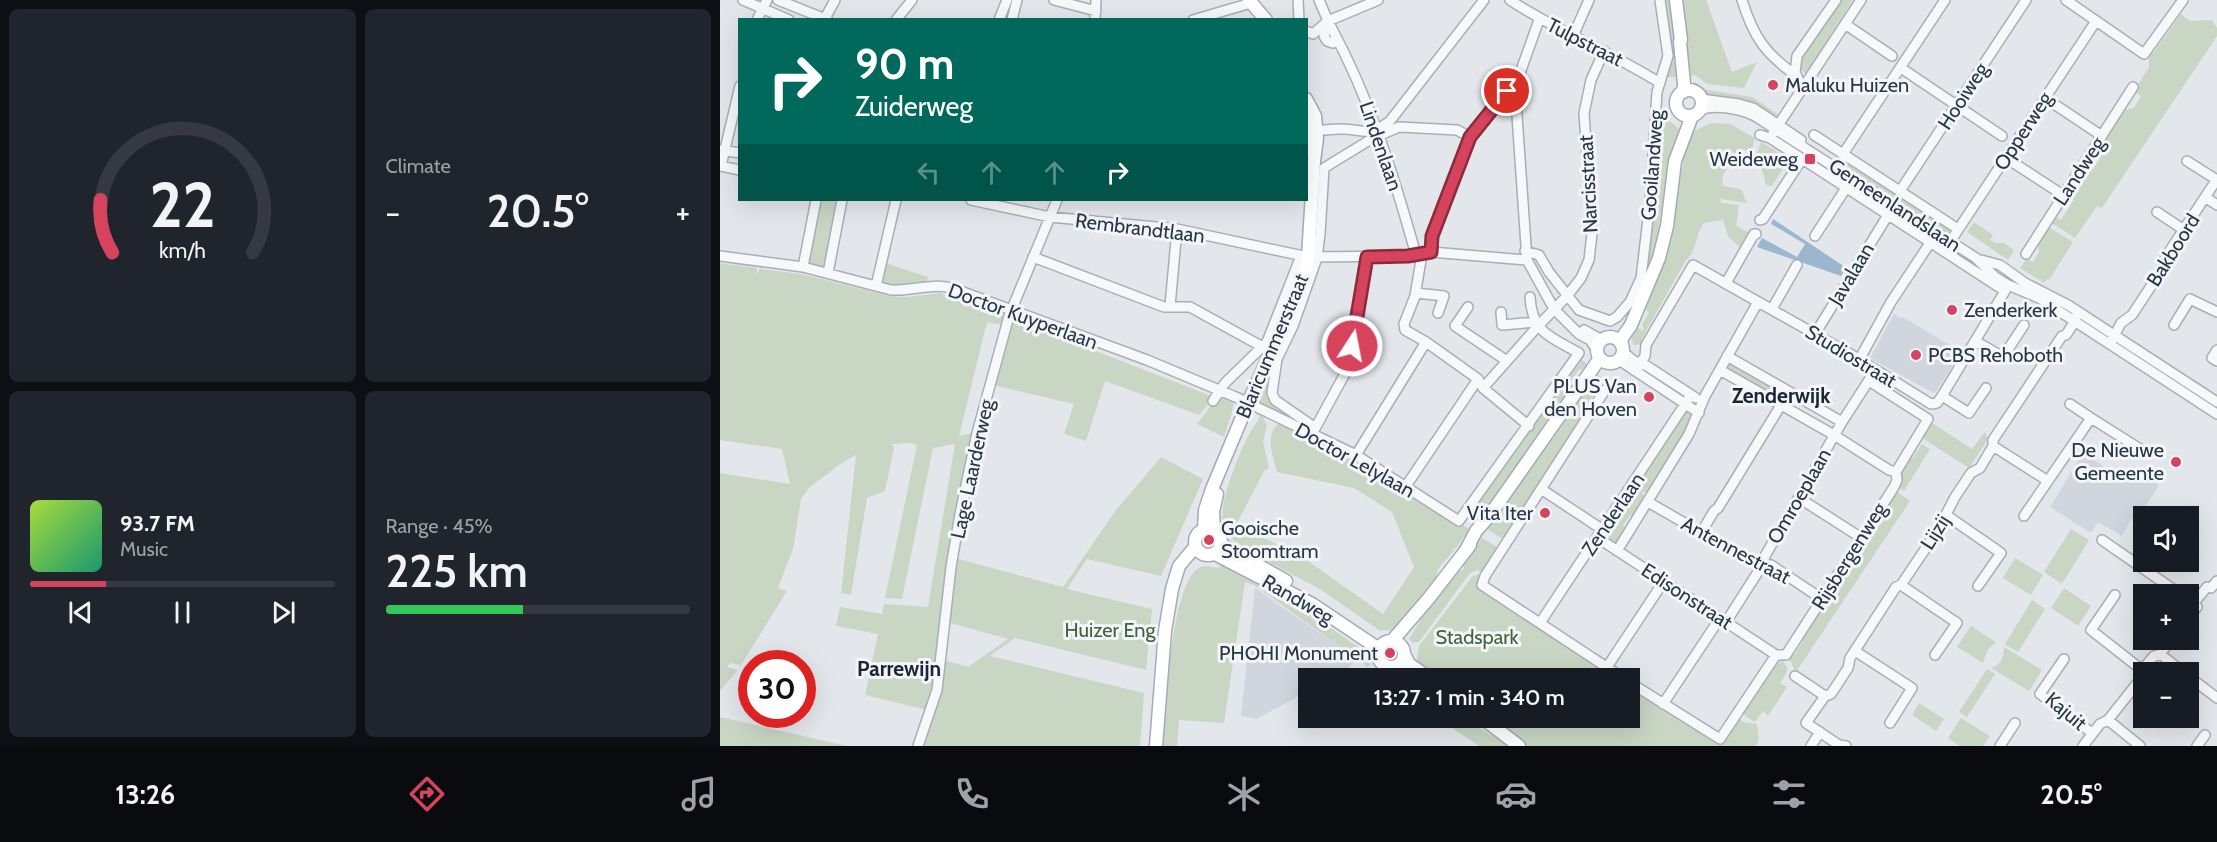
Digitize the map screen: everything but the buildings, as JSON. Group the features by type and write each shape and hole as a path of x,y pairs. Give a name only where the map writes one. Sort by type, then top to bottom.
{"main road":[{"path":"1676,0 1692,104"},
{"path":"1250,1 1264,18"},
{"name":"Gooilandweg","path":"1395,666 1400,663 1392,647 1466,550 1481,534 1490,515 1565,408 1631,325 1659,258 1667,226 1675,161 1692,104"},
{"name":"Blaricummerstraat","path":"1208,550 1195,538 1209,530 1205,510 1248,403 1303,280 1309,257 1309,192 1319,164 1308,110"},
{"path":"1156,746 1165,632 1176,576 1181,561 1208,550 1220,536 1209,530"},
{"name":"Randweg","path":"1208,550 1317,598 1392,647 1415,668"},
{"path":"1392,647 1378,657 1382,663 1398,668"},
{"path":"1490,728 1505,736"},
{"path":"1495,728 1520,746"}],"street":[{"path":"743,0 765,4 786,18"},
{"path":"778,0 823,18"},
{"path":"826,18 835,0"},
{"path":"898,18 912,0"},
{"path":"1054,0 1096,15 1096,0"},
{"path":"1298,0 1299,18"},
{"path":"1318,0 1328,21"},
{"path":"1308,32 1316,33 1328,21 1378,0"},
{"path":"1319,164 1390,122 1484,0"},
{"name":"Tulpstraat","path":"1510,0 1539,20 1605,51 1660,83"},
{"path":"1573,36 1589,0"},
{"name":"Gooilandweg","path":"1567,296 1579,310 1610,321 1617,318 1630,302 1641,278 1648,222 1657,92 1668,53 1660,0"},
{"path":"1742,0 1754,34 1763,47 1780,64 1797,76"},
{"path":"1802,87 1795,66 1797,56 1836,0"},
{"path":"1861,0 1777,126 1765,137 1930,243 2006,288"},
{"path":"1843,154 1945,0"},
{"name":"Hooiweg","path":"1900,191 2026,0"},
{"path":"2066,0 2144,54 2183,0"},
{"path":"1199,18 1250,1"},
{"path":"1000,18 1011,3"},
{"path":"758,18 765,4"},
{"path":"1539,20 1515,87 1526,256 1554,309 1568,323 1610,350 1703,402 1758,302"},
{"name":"Opperweg","path":"1950,242 2096,21"},
{"path":"1845,24 1892,56"},
{"name":"Lindenlaan","path":"1338,40 1358,79 1378,129 1423,254"},
{"name":"Narcisstraat","path":"1406,486 1481,383 1507,361 1537,324 1567,296 1581,278 1589,261 1592,234 1584,113 1591,80 1605,51"},
{"path":"1901,68 2002,136"},
{"path":"1515,87 1507,91 1470,137 1423,254 1416,293 1404,324 1405,330 1426,342 1481,383 1529,426 1579,353 1545,333 1537,324 1531,314 1530,297"},
{"name":"Landweg","path":"2026,254 2133,87"},
{"path":"738,93 722,150 721,166 738,170"},
{"path":"2045,98 2102,136"},
{"name":"Gemeenlandslaan","path":"1692,104 1707,108 1744,111 1796,135 1813,152 1976,258 2006,288 2034,295 2075,317 2217,402"},
{"path":"1311,126 1334,126 1337,129 1363,132 1399,128 1458,130 1470,137"},
{"name":"Gemeenlandslaan","path":"1814,135 1958,230"},
{"path":"722,150 738,153"},
{"path":"2006,158 2064,195"},
{"path":"1762,221 1802,159"},
{"path":"2187,160 2217,180"},
{"name":"Blaricummerstraat","path":"1213,401 1220,390 1267,342 1320,234 1319,164"},
{"name":"Bakboord","path":"2114,339 2123,321 2127,320 2163,269 2164,259 2217,180"},
{"path":"1815,236 1846,188"},
{"path":"2205,197 2217,205"},
{"path":"803,267 816,201"},
{"path":"828,273 842,201"},
{"path":"876,286 896,201"},
{"name":"Rembrandtlaan","path":"976,201 1050,217 1177,229 1309,257 1423,254 1526,256"},
{"name":"Lage Laarderweg","path":"918,746 937,690 947,595 960,514 977,433 1011,310 1058,201"},
{"path":"2157,212 2184,230"},
{"name":"Javalaan","path":"1815,334 1888,215"},
{"path":"1170,306 1177,229"},
{"path":"1726,283 1755,233"},
{"path":"1859,360 1891,302 1930,243"},
{"path":"1526,256 1539,255 1567,296"},
{"name":"Doctor Kuyperlaan","path":"720,256 803,267 876,286 904,290 929,285 943,286 1220,390 1248,403"},
{"path":"1033,257 1164,307 1190,307 1261,346"},
{"name":"Blaricummerstraat","path":"1309,257 1293,326 1277,359 1272,393 1275,400 1311,425 1312,434"},
{"path":"1312,434 1348,368 1367,257"},
{"name":"Gemeenlandslaan","path":"1976,258 2000,265 2075,317"},
{"name":"Studiostraat","path":"1638,367 1645,356 1646,345 1693,264 1931,404 1937,403 1942,396"},
{"path":"1772,309 1797,265"},
{"path":"1986,388 1970,413 1942,396 2015,275"},
{"path":"1416,293 1444,296 1438,313"},
{"path":"2174,325 2190,299 2216,310"},
{"path":"1468,307 1455,326 1507,361"},
{"path":"1501,312 1502,326 1537,324"},
{"name":"Lijzij","path":"1820,732 1806,723 1825,696 1831,694 1848,668 1850,658 1896,587 1902,585 1971,473 1980,468 1993,446 1993,440 2062,336 2066,335 2075,317"},
{"path":"1975,341 2003,357 2024,324"},
{"name":"Gemeenlandslaan","path":"2114,339 2217,414"},
{"path":"1356,456 1426,342"},
{"path":"2217,350 2212,358 2217,361"},
{"path":"1727,357 1842,422"},
{"path":"1638,367 1685,405 1699,413"},
{"path":"1720,370 1896,472"},
{"name":"Omroeplaan","path":"1663,704 1763,564 1765,556 1834,435 1875,370"},
{"name":"Rijsbergenweg","path":"1663,704 1720,739 1776,655 1786,656 1894,487 1897,480 1896,472 1928,419 1869,381"},
{"path":"1605,390 1485,576 1482,585 1607,667 1664,581"},
{"name":"Zenderlaan","path":"1540,624 1691,395"},
{"name":"Zenderlaan","path":"1617,551 1648,502 1703,402"},
{"name":"Doctor Lelylaan","path":"1248,403 1356,456 1459,520 1529,426"},
{"path":"2070,404 2145,452"},
{"path":"1701,533 1743,470 1781,405"},
{"path":"2024,516 2091,418"},
{"path":"1993,446 2048,481"},
{"name":"Edisonstraat","path":"1541,489 1600,534 1617,551 1776,655"},
{"path":"1799,498 1860,537"},
{"name":"Antennestraat","path":"1648,502 1754,563 1771,565 1822,599"},
{"path":"1946,515 2001,553 1978,586"},
{"path":"2102,540 2167,584"},
{"path":"1902,585 1957,622 1935,655"},
{"path":"2199,594 2207,587 2215,587"},
{"path":"2115,595 2091,630 2133,663"},
{"path":"2149,662 2163,650"},
{"path":"1855,651 1912,688 1890,723"},
{"path":"2160,654 2170,662"},
{"name":"Kajuit","path":"2064,659 2040,694 2092,733"},
{"path":"1796,676 1825,696"},
{"path":"2199,684 2217,698"},
{"path":"1640,689 1663,704"},
{"path":"2083,746 2133,689"},
{"path":"2108,720 2140,746"},
{"path":"2000,746 2015,723"},
{"path":"1811,746 1820,732 1839,745 1846,746"},
{"path":"2197,746 2205,735"}],"shaded area":[{"name":"PCBS Rehoboth","path":"1894,314 1903,317 1961,352 1936,392 1933,393 1870,358"},
{"path":"2083,453 2125,480 2135,466 2156,479 2155,483 2159,485 2146,506 2133,506 2133,520 2131,519 2122,536 2098,522 2091,533 2050,507"},
{"path":"1255,588 1357,659 1349,668 1298,668 1298,696 1256,719 1241,716"}],"green space":[{"path":"1662,0 1670,0 1681,77 1665,77"},
{"path":"1679,0 1706,0 1732,72 1757,62 1744,88 1707,84 1695,75 1691,76"},
{"path":"1838,0 1853,0 1807,75 1799,68 1800,56"},
{"path":"2181,14 2190,21 2212,20 2217,28 2217,36 2102,208 2097,206 2075,238 2050,222 2054,216 2061,220 2074,200 2068,196 2088,166 2093,169 2100,159 2095,156 2125,110 2134,108 2141,96 2134,91 2149,67 2149,55 2154,52"},
{"path":"1693,83 1707,90 1752,97 1779,115 1774,117 1704,97"},
{"path":"1658,120 1670,121 1679,129 1667,171 1656,246 1643,282"},
{"path":"1711,123 1730,124 1755,138 1752,151 1744,150 1729,166 1722,181 1723,186 1741,189 1747,203 1720,199 1721,203 1739,205 1736,226 1750,233 1741,249 1728,236 1723,220 1704,223 1690,256 1642,338 1646,341 1643,344 1634,345 1630,335 1638,328 1643,331 1644,329 1642,325 1649,312 1646,310 1651,287 1669,237 1689,131 1692,132"},
{"path":"1761,142 1789,159 1772,186 1766,185 1761,167 1764,155 1757,153"},
{"path":"1848,161 1951,229 1948,234 1865,182 1846,165"},
{"path":"819,201 838,201 824,269 804,265"},
{"path":"1974,222 1993,235 1990,240 1995,243 2004,243 2014,250 2008,260 1967,232"},
{"path":"2047,226 2073,242 2049,280 2047,279 2044,283 2020,268 2027,258 2033,262 2039,252 2038,241"},
{"path":"720,263 757,268 757,275 760,269 802,274 889,296 907,297 940,293 1004,316 1003,325 987,322 959,436 973,433 935,691 927,710 865,695 878,634 836,626 840,607 882,614 884,604 928,607 955,444 933,448 902,599 885,598 917,445 892,444 894,448 885,491 867,498 851,595 841,593 856,455 810,487 801,499 793,549 778,588 787,591 750,650 738,650 738,664 730,663 727,667 738,670 720,691 720,473 790,484 782,449 720,440"},
{"path":"885,263 928,277 926,283 896,288 884,284 882,277"},
{"path":"1012,316 1088,344 1088,348 1214,397 1199,415 1105,381 1086,441 1064,434 1074,404 993,385"},
{"path":"1276,352 1269,397 1272,402 1307,427 1260,405 1257,398"},
{"path":"1580,359 1586,363 1586,366 1579,369 1564,392 1567,394 1563,403 1476,525 1466,518 1580,363"},
{"path":"1729,362 1788,395 1784,402 1725,370"},
{"path":"1597,374 1604,379 1579,417 1582,420 1505,536 1501,538 1486,528"},
{"path":"1220,394 1234,399 1224,437 1197,424"},
{"path":"1684,411 1692,414 1693,418 1649,495 1644,491 1642,494 1648,498 1635,518 1630,515 1623,526 1627,530 1619,543 1617,541 1615,544 1606,537 1606,534"},
{"path":"1261,414 1267,425 1263,441 1269,468 1264,471 1236,525 1301,556 1383,614 1414,567 1392,512 1354,488 1277,472 1271,440 1274,428 1279,423 1352,456 1469,529 1438,569 1435,582 1397,631 1379,630 1320,589 1242,548 1228,533 1223,522 1226,492 1243,446"},
{"path":"1932,423 1972,449 1985,432 1988,439 1969,468 1922,438"},
{"path":"1922,444 1930,449 1904,491 1899,487 1902,479 1900,470 1909,456 1913,458"},
{"name":"Huizer Eng","path":"1161,457 1203,479 1161,576 1087,559 1067,589 1152,609 1146,670 1015,638 990,656 1144,693 1140,746 921,746 944,660 968,667 1008,639 947,622 955,558 1063,587 1116,510"},
{"path":"1896,491 1910,501 1796,672 1788,657 1791,652 1795,654 1803,641 1799,639 1849,562 1854,564 1863,550 1859,547 1870,531 1874,533 1886,515 1882,512"},
{"path":"2071,529 2089,540 2062,584 2044,572"},
{"path":"1482,538 1499,548 1483,573 1477,570 1470,573 1419,642 1413,643 1409,639 1430,604 1459,571 1463,570 1463,566"},
{"path":"2015,558 2043,575 2031,595 2003,578"},
{"path":"1225,563 1238,573 1286,597 1374,658 1368,667 1254,585 1245,582 1224,723 1179,720 1177,746 1163,746 1171,653 1175,626 1187,582 1199,568 1204,566 1218,568"},
{"name":"Stadspark","path":"1478,574 1479,582 1603,668 1421,668 1416,664 1419,646 1472,577"},
{"path":"2064,588 2091,606 2078,626 2051,608"},
{"path":"2032,600 2045,609 2018,652 2005,644"},
{"path":"1971,626 1996,642 1988,649 1983,663 1957,647"},
{"path":"2004,647 2042,670 2029,691 1991,668 2001,660"},
{"path":"1783,661 1788,670 1780,683 1787,687 1768,716 1763,711 1755,722 1741,713 1773,665"},
{"path":"1987,669 1995,674 1967,717 1959,712"},
{"path":"1640,692 1720,743 1738,718 1743,722 1757,724 1759,739 1756,746 1527,746 1502,728 1640,728"},
{"path":"1919,703 1944,719 1936,731 1912,715"},
{"path":"720,717 738,721 738,728 768,728 847,746 720,746"},
{"path":"1961,718 1990,736 1983,746 1960,746 1948,738"},
{"path":"1452,728 1480,728 1510,746 1479,746"}],"water":[{"path":"1773,219 1842,265 1845,270 1841,276 1757,247 1762,238 1797,257 1805,244 1771,224"}],"place":[{"name":"Maluku Huizen","path":"1773,85"},
{"name":"Weideweg","path":"1810,159"},
{"name":"Zenderkerk","path":"1952,310"},
{"name":"PCBS Rehoboth","path":"1916,355"},
{"name":"PLUS Van den Hoven","path":"1649,397"},
{"name":"De Nieuwe Gemeente","path":"2176,462"},
{"name":"Vita Iter","path":"1545,513"},
{"name":"Gooische Stoomtram","path":"1209,540"},
{"name":"PHOHI Monument","path":"1390,653"}],"district":[{"name":"Zenderwijk","path":"1781,395"},
{"name":"Parrewijn","path":"899,668"}],"route":[{"path":"1352,346 1367,257 1408,256 1431,252 1432,236 1470,137 1507,91"}]}
